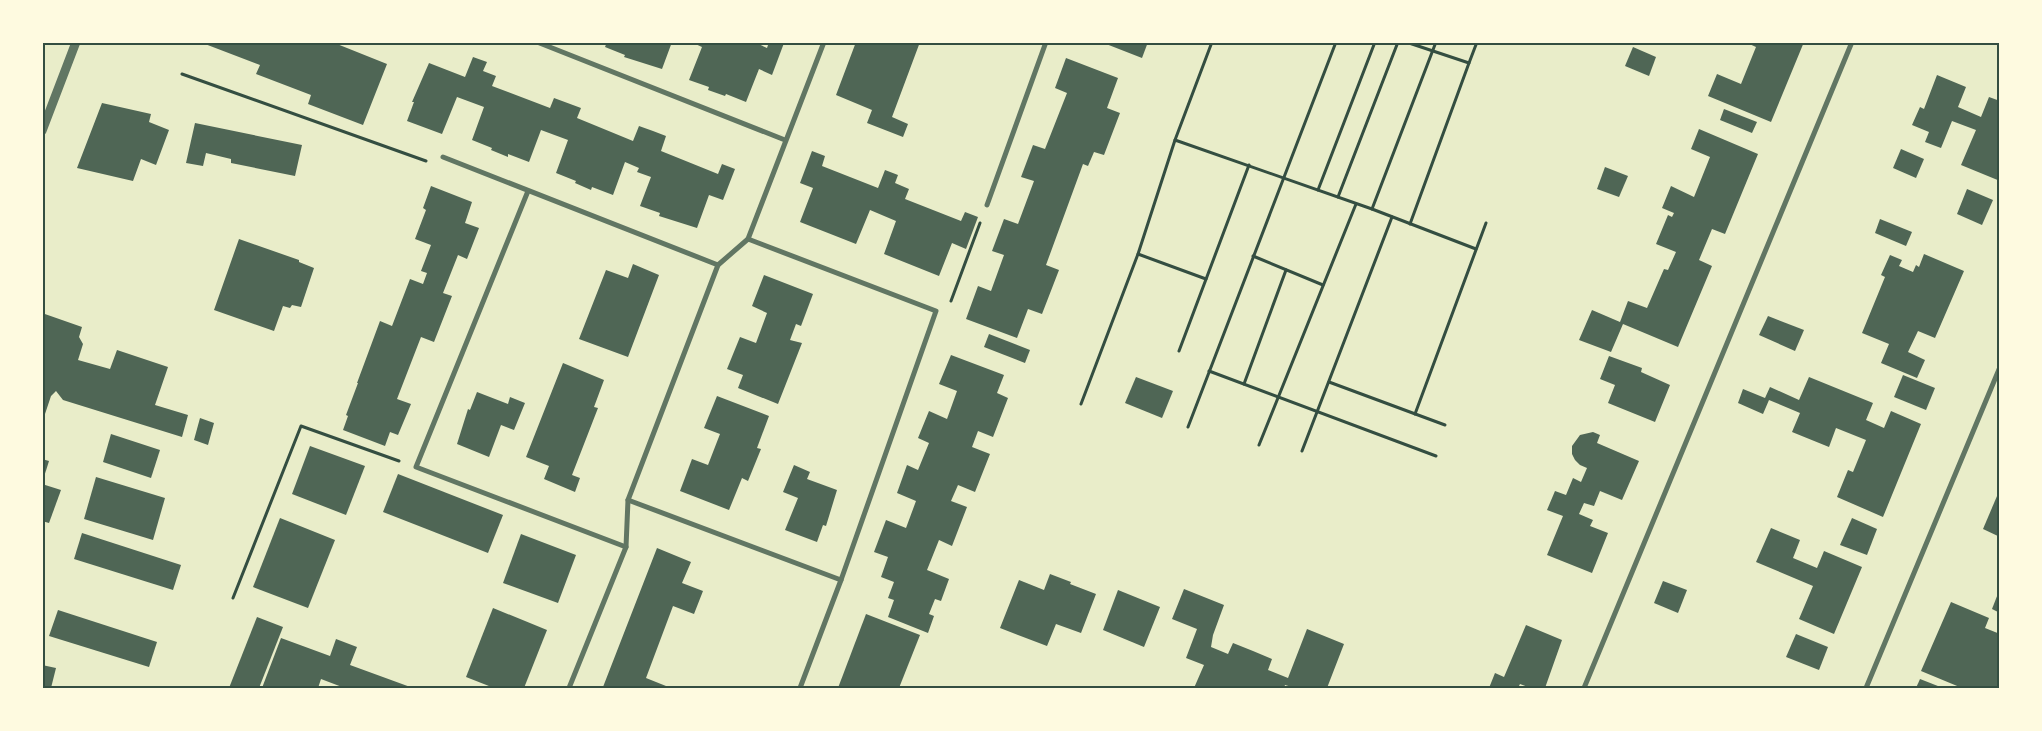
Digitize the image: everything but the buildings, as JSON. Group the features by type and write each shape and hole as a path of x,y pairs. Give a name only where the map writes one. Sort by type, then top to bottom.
{"street":[{"path":"42,131 76,42"},
{"path":"536,42 785,140"},
{"path":"569,688 626,547 628,500 718,265 748,239 824,42"},
{"path":"987,205 1046,42"},
{"path":"1584,688 1852,42"},
{"path":"443,157 718,265"},
{"path":"528,191 416,467 626,547"},
{"path":"748,239 936,311 841,580 800,688"},
{"path":"1866,688 2000,367"},
{"path":"628,500 841,580"}],"path":[{"path":"1081,404 1138,254 1176,140 1212,42"},
{"path":"1188,427 1336,42"},
{"path":"1318,190 1375,42"},
{"path":"1338,197 1398,42"},
{"path":"1406,42 1470,63"},
{"path":"1372,209 1436,42"},
{"path":"1410,224 1478,42"},
{"path":"182,74 429,162"},
{"path":"1176,140 1372,209 1476,249"},
{"path":"1179,352 1249,165"},
{"path":"1259,445 1356,204"},
{"path":"936,311 952,301 987,205"},
{"path":"1302,451 1392,217"},
{"path":"1415,414 1486,223"},
{"path":"1138,254 1206,279"},
{"path":"1253,256 1323,285"},
{"path":"1244,384 1286,270"},
{"path":"1209,371 1436,456"},
{"path":"1329,382 1445,425"},
{"path":"233,598 301,426 416,467"}]}
